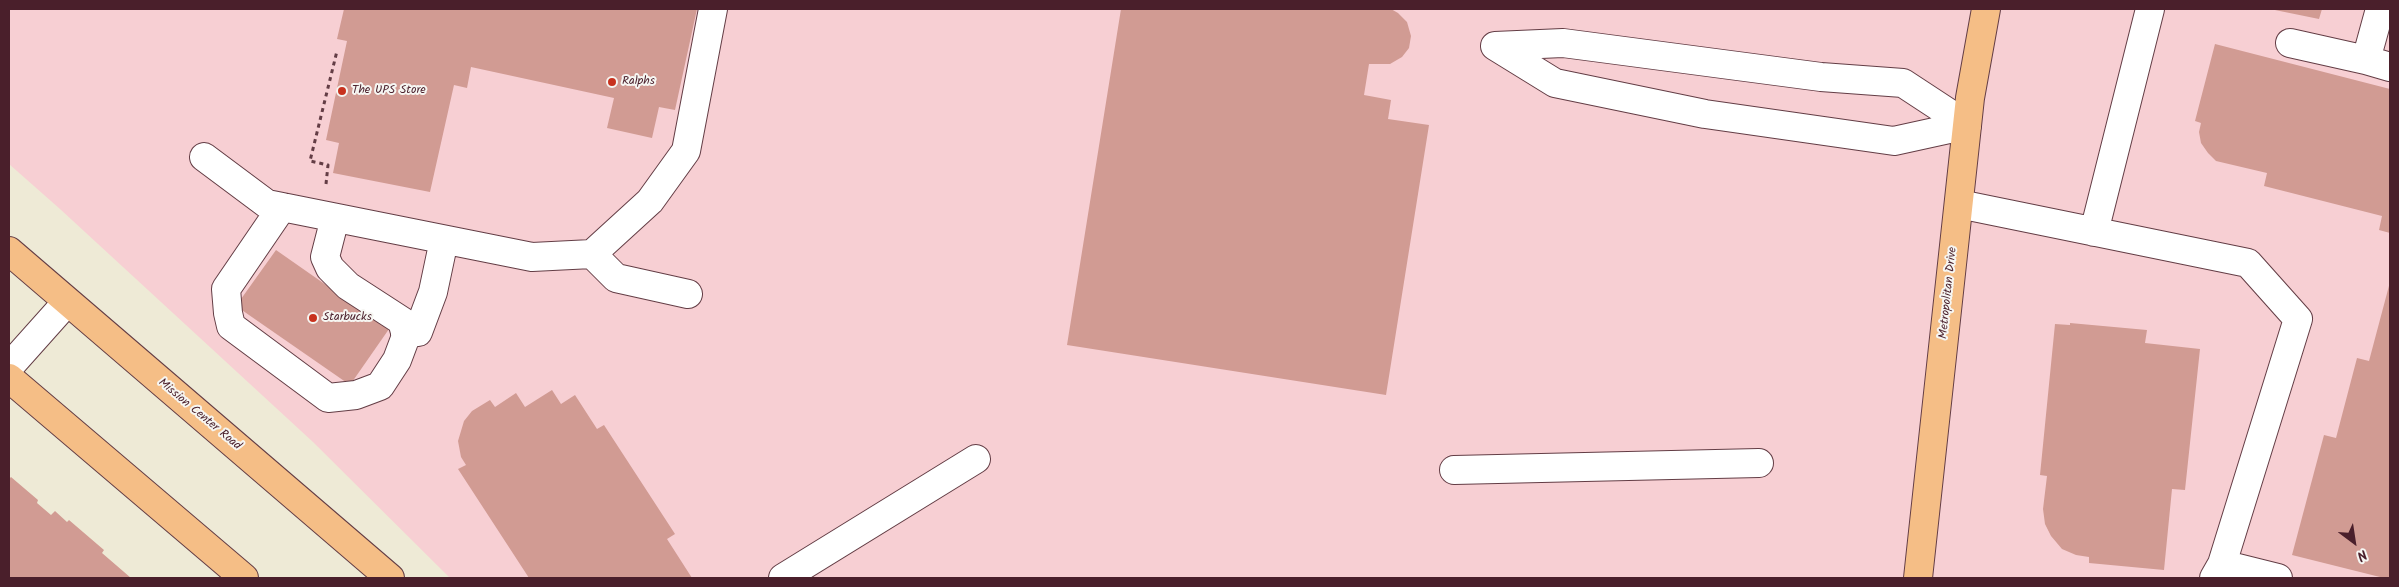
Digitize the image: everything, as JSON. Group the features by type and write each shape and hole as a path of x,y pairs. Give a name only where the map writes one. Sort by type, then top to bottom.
{"main road":[{"name":"Metropolitan Drive","path":"1918,578 1967,125 1986,9"},
{"name":"Mission Center Road","path":"9,251 390,578"},
{"path":"9,378 244,578"}],"street":[{"path":"204,157 267,204 532,257 592,254 650,201 686,151 713,9"},
{"path":"2094,232 2150,9"},
{"path":"2290,43 2378,63 2380,9"},
{"path":"1563,43 1821,77 1903,83 1967,125 1894,141 1705,114 1554,83 1496,46 1563,43"},
{"path":"1958,204 2248,263 2298,319 2218,571 2278,578"},
{"path":"282,207 226,289 231,326 328,398 356,395 380,386 398,360 405,334 402,321 348,286 330,268 325,257 324,216"},
{"path":"405,334 418,332 433,292 444,240"},
{"path":"592,254 616,278 688,294"},
{"path":"9,368 67,302"},
{"path":"783,578 976,459"},
{"path":"1454,470 1759,463"}],"path":[{"path":"324,216 328,165 310,161 337,51"}],"shaded area":[{"path":"9,9 2390,9 2390,578 450,578 313,442 9,164"}],"building":[{"name":"Ralphs","path":"344,9 697,9 675,110 659,107 652,138 607,128 614,98 471,67 467,88 454,85 430,192 333,173 339,143 326,140 347,41 337,39"},
{"path":"1121,9 1391,9 1407,22 1411,36 1409,48 1402,57 1390,64 1369,64 1364,95 1391,100 1388,119 1429,125 1386,395 1067,345"},
{"path":"2270,9 2322,9 2319,19"},
{"path":"2215,44 2390,89 2390,233 2379,230 2382,216 2264,186 2267,173 2216,161 2208,153 2201,143 2199,132 2201,123 2195,121"},
{"name":"Starbucks","path":"276,250 389,329 350,385 236,306"},
{"path":"2390,282 2390,578 2384,578 2292,555 2324,435 2336,438 2357,358 2369,361"},
{"path":"2070,323 2147,330 2145,343 2200,349 2185,490 2172,489 2164,570 2089,563 2089,557 2076,555 2062,549 2051,536 2045,524 2043,509 2047,476 2040,475 2055,324 2070,325"},
{"path":"552,390 561,404 575,395 597,429 604,425 675,534 667,539 692,578 529,578 458,469 466,465 461,457 458,441 464,421 472,411 490,400 495,407 516,393 525,407"},
{"path":"11,477 38,500 37,503 51,515 55,511 67,522 69,520 104,550 102,553 131,578 9,578 9,479"}],"place":[{"name":"Ralphs","path":"612,82"},
{"name":"The UPS Store","path":"342,91"},
{"name":"Starbucks","path":"313,318"}]}
